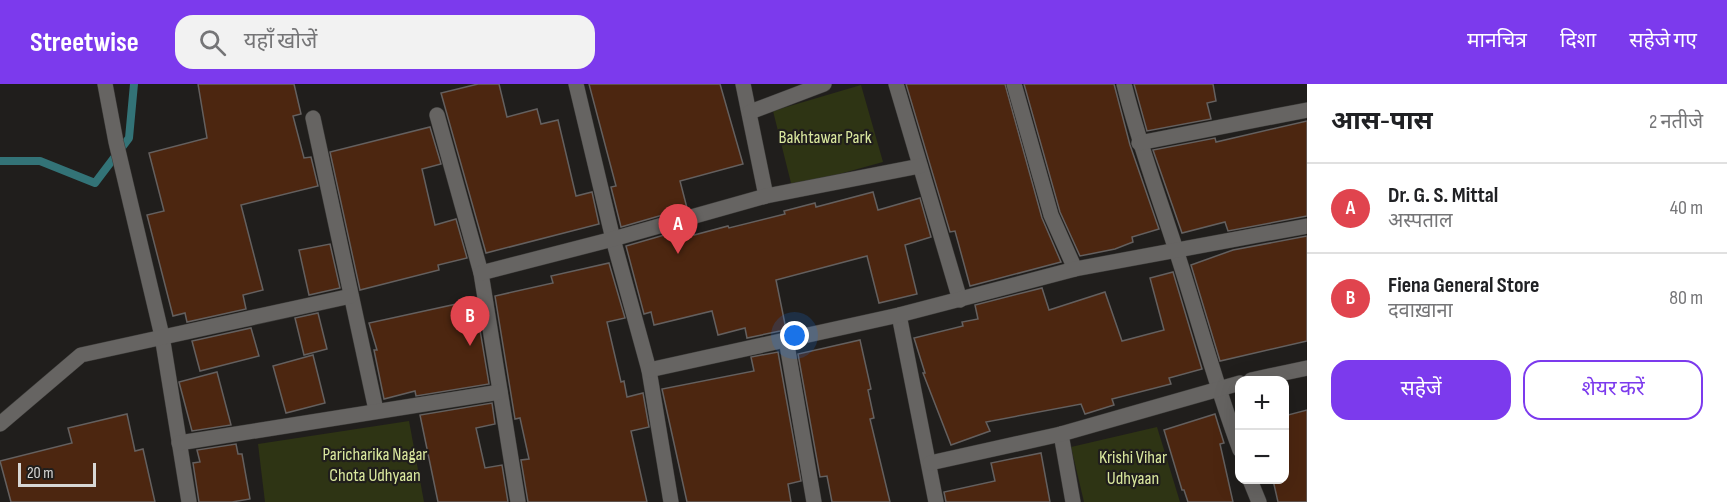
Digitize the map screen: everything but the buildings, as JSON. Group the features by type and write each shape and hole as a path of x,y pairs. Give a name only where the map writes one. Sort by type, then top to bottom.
{"street":[{"path":"105,84 116,142 128,184 162,336 189,502"},
{"path":"576,84 613,239 649,370 671,502"},
{"path":"743,84 766,196"},
{"path":"750,112 824,84"},
{"path":"896,84 960,300"},
{"path":"1014,84 1051,214 1075,269"},
{"path":"1124,84 1138,143 1176,250 1217,389 1235,439"},
{"path":"1138,143 1307,110"},
{"path":"437,115 481,273 518,502"},
{"path":"313,118 376,410"},
{"path":"481,273 766,196 920,166"},
{"path":"649,370 899,315 1075,269 1307,226"},
{"path":"0,424 81,355 351,296"},
{"path":"899,315 936,502"},
{"path":"786,339 814,502"},
{"path":"1273,376 1307,368"},
{"path":"930,464 1061,434 1235,384"},
{"path":"179,443 500,392"},
{"path":"1061,434 1073,502"},
{"path":"1251,484 1258,502"}],"green space":[{"name":"Bakhtawar Park","path":"861,85 883,162 792,187 773,111"},
{"name":"Paricharika Nagar Chota Udhyaan","path":"409,421 424,502 265,502 258,444"},
{"name":"Krishi Vihar Udhyaan","path":"1157,427 1180,502 1084,502 1071,447"}],"waterway":[{"path":"0,161 40,161 95,183 129,138 134,84"}],"place":[{"name":"Dr. G. S. Mittal","path":"678,254"},
{"name":"Fiena General Store","path":"470,346"}]}
